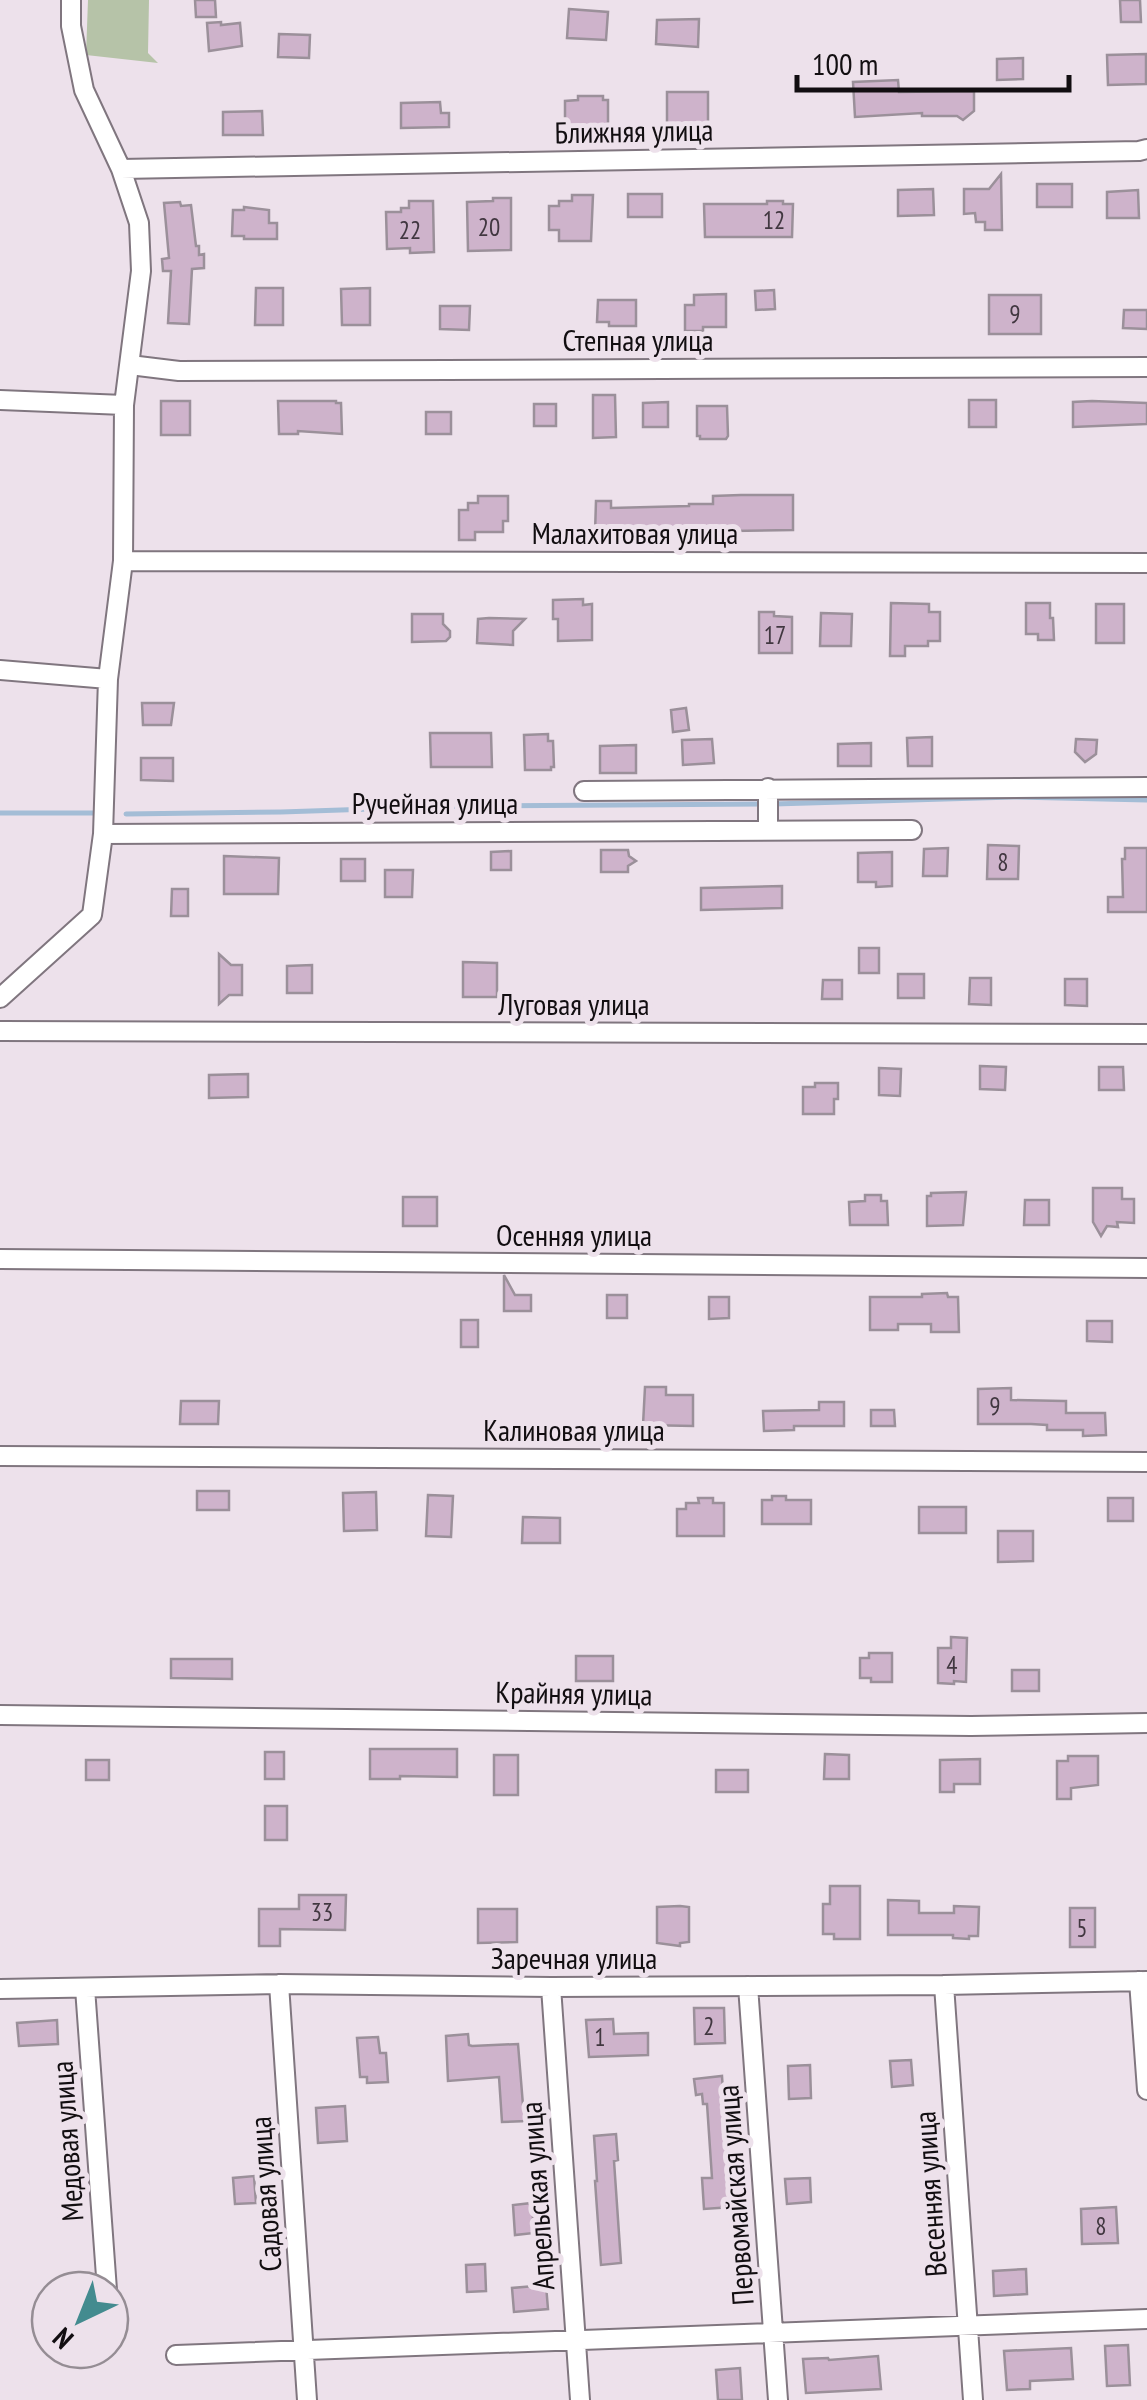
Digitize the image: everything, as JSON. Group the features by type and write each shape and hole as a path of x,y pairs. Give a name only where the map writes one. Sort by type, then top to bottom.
{"street":[{"path":"0,998 92,916 103,834 108,679 123,561 124,405 142,270 140,223 121,169 84,90 71,26 71,0"},
{"name":"Ближняя улица","path":"121,169 1147,149"},
{"name":"Степная улица","path":"130,365 179,371 1147,367"},
{"path":"0,400 124,405"},
{"name":"Малахитовая улица","path":"123,561 1147,563"},
{"path":"0,670 108,679"},
{"path":"584,790 1147,787"},
{"path":"768,788 768,830"},
{"name":"Ручейная улица","path":"103,834 912,830"},
{"name":"Луговая улица","path":"0,1030 1147,1034"},
{"name":"Осенняя улица","path":"0,1259 1147,1268"},
{"name":"Калиновая улица","path":"0,1456 1147,1462"},
{"name":"Крайняя улица","path":"0,1716 970,1726 1147,1723"},
{"path":"1143,1981 1147,2090"},
{"name":"Заречная улица","path":"0,1989 280,1984 551,1987 1143,1981"},
{"name":"Садовая улица","path":"280,1984 307,2400"},
{"name":"Весенняя улица","path":"944,1985 972,2400"},
{"name":"Первомайская улица","path":"748,1986 778,2400"},
{"name":"Апрельская улица","path":"551,1987 580,2400"},
{"name":"Медовая улица","path":"85,1988 106,2270"},
{"path":"176,2355 1147,2319"}],"green space":[{"path":"88,0 149,0 148,53 158,63 86,55"}],"building":[{"path":"195,0 215,0 216,17 196,17"},
{"path":"1120,0 1140,0 1141,22 1121,22"},
{"path":"569,9 608,12 606,40 567,38"},
{"path":"699,19 698,47 656,44 657,20"},
{"path":"207,23 240,23 242,46 209,51"},
{"path":"279,34 310,35 309,58 278,57"},
{"path":"1146,54 1146,84 1108,85 1107,55"},
{"path":"1023,58 1023,79 997,80 997,59"},
{"path":"898,80 899,92 974,91 974,111 963,120 922,113 855,117 853,82"},
{"path":"667,92 708,92 708,125 667,125"},
{"path":"578,96 603,96 603,100 608,100 608,123 592,132 579,126 565,126 565,101 578,100"},
{"path":"440,102 441,113 449,113 449,127 401,128 401,103"},
{"path":"262,111 263,135 223,135 223,112"},
{"path":"1001,174 1002,230 985,230 985,222 976,222 975,213 964,214 964,189 989,189"},
{"path":"1037,184 1072,184 1072,207 1037,207"},
{"path":"933,189 934,215 898,216 898,190"},
{"path":"1138,190 1139,218 1107,218 1107,192"},
{"path":"628,194 662,194 662,217 628,217"},
{"path":"572,195 593,195 591,241 559,241 559,230 549,230 549,206 572,201"},
{"path":"511,198 511,250 468,251 467,202"},
{"path":"409,201 433,201 434,252 387,249 386,212 401,212 401,208 409,208"},
{"path":"180,202 181,206 191,205 196,246 199,255 204,254 204,268 192,269 189,324 168,323 171,271 163,271 162,259 169,258 164,203"},
{"path":"704,204 793,204 792,237 705,237"},
{"path":"233,210 269,210 269,223 277,223 277,239 232,236"},
{"path":"256,288 283,288 283,325 255,325"},
{"path":"370,288 370,325 342,325 341,289"},
{"path":"774,290 775,309 756,310 755,291"},
{"path":"726,294 726,327 685,331 685,305 694,305 694,295"},
{"path":"989,295 1041,295 1041,334 989,334"},
{"path":"598,300 636,300 636,326 597,322"},
{"path":"440,306 470,306 469,330 440,329"},
{"path":"1124,310 1147,310 1147,329 1123,328"},
{"path":"593,395 615,395 616,437 593,438"},
{"path":"969,400 996,400 996,427 969,427"},
{"path":"161,401 190,401 190,435 161,435"},
{"path":"278,401 341,403 342,434 279,434"},
{"path":"668,402 668,427 643,427 643,403"},
{"path":"1073,402 1147,403 1147,424 1073,427"},
{"path":"534,404 556,404 556,426 534,426"},
{"path":"697,406 727,406 726,439 697,436"},
{"path":"426,412 451,412 451,434 426,434"},
{"path":"793,495 793,530 595,533 596,501 611,501 611,508 689,506 713,504 713,496"},
{"path":"478,496 508,496 508,521 503,521 503,532 475,532 475,540 459,540 459,510 468,510 468,503 478,503"},
{"path":"583,599 583,605 592,604 592,640 558,641 553,600"},
{"path":"891,603 929,604 929,612 940,612 940,641 928,641 928,646 905,646 905,656 890,656"},
{"path":"1026,603 1050,603 1054,640 1038,640 1038,634 1026,634"},
{"path":"1096,604 1124,604 1124,643 1096,643"},
{"path":"759,612 792,617 792,653 759,653"},
{"path":"821,613 852,614 851,646 820,646"},
{"path":"412,614 443,614 450,637 446,641 412,642"},
{"path":"478,619 525,619 513,631 513,645 477,643"},
{"path":"142,703 174,703 171,725 143,725"},
{"path":"686,708 689,730 673,732 671,710"},
{"path":"430,733 491,733 492,767 431,767"},
{"path":"548,734 548,741 553,741 554,767 525,770 524,735"},
{"path":"932,737 932,766 908,766 907,738"},
{"path":"712,739 714,763 683,765 682,740"},
{"path":"1076,739 1097,740 1096,754 1085,762 1075,752"},
{"path":"871,743 871,766 838,766 838,744"},
{"path":"636,745 636,773 600,773 600,746"},
{"path":"141,758 173,758 173,781 141,780"},
{"path":"988,845 1019,846 1018,879 987,879"},
{"path":"948,848 947,876 923,876 924,849"},
{"path":"1125,848 1147,848 1147,912 1108,912 1108,897 1123,897"},
{"path":"601,850 628,850 636,861 628,866 628,872 601,872"},
{"path":"511,851 511,870 491,870 491,852"},
{"path":"892,852 892,886 858,882 858,853"},
{"path":"224,856 279,858 278,894 224,894"},
{"path":"341,859 365,859 365,881 341,881"},
{"path":"385,870 413,870 412,897 385,897"},
{"path":"782,886 782,908 701,910 701,888"},
{"path":"172,889 188,889 188,916 171,916"},
{"path":"859,948 879,948 879,973 859,973"},
{"path":"219,954 231,965 242,965 242,995 229,995 219,1004"},
{"path":"463,962 497,963 497,997 463,997"},
{"path":"312,965 312,993 287,993 287,966"},
{"path":"898,974 924,974 924,998 898,998"},
{"path":"970,978 991,978 991,1005 969,1004"},
{"path":"1065,979 1087,979 1087,1006 1065,1005"},
{"path":"823,980 842,980 842,999 822,999"},
{"path":"980,1066 1006,1067 1005,1090 980,1089"},
{"path":"1099,1067 1123,1067 1124,1090 1099,1090"},
{"path":"879,1068 901,1069 900,1096 879,1095"},
{"path":"248,1074 248,1097 209,1098 209,1075"},
{"path":"815,1083 838,1083 834,1114 803,1114 803,1087 815,1087"},
{"path":"1093,1188 1122,1188 1122,1199 1134,1199 1134,1223 1117,1222 1118,1227 1107,1226 1101,1236 1093,1222"},
{"path":"966,1192 963,1225 927,1226 927,1196"},
{"path":"865,1195 881,1195 881,1201 887,1201 888,1225 850,1225 849,1202 865,1201"},
{"path":"403,1197 437,1197 437,1226 403,1226"},
{"path":"1025,1200 1049,1200 1049,1225 1024,1225"},
{"path":"504,1275 515,1295 531,1295 531,1311 504,1311"},
{"path":"947,1293 948,1297 958,1297 959,1332 931,1332 931,1324 898,1324 898,1330 870,1330 870,1297"},
{"path":"607,1295 627,1295 627,1318 607,1318"},
{"path":"709,1297 729,1297 729,1318 709,1319"},
{"path":"461,1320 478,1320 478,1347 461,1347"},
{"path":"1087,1321 1112,1321 1112,1342 1087,1341"},
{"path":"645,1387 666,1387 666,1395 693,1395 693,1426 643,1425"},
{"path":"1011,1388 1011,1400 1066,1401 1066,1413 1105,1413 1106,1435 1083,1436 1083,1430 1047,1430 1047,1425 978,1424 978,1389"},
{"path":"181,1401 219,1401 218,1424 180,1424"},
{"path":"819,1402 844,1402 844,1426 794,1426 794,1430 764,1431 763,1411 819,1410"},
{"path":"871,1410 894,1410 895,1426 871,1426"},
{"path":"197,1491 229,1491 229,1510 197,1510"},
{"path":"376,1492 377,1530 344,1531 343,1493"},
{"path":"428,1495 453,1496 451,1537 426,1536"},
{"path":"772,1496 811,1500 811,1524 762,1524 762,1500 772,1500"},
{"path":"698,1498 724,1503 724,1536 677,1536 677,1509 686,1509 686,1503 699,1503"},
{"path":"1108,1498 1133,1498 1133,1521 1108,1521"},
{"path":"919,1507 966,1507 966,1533 919,1533"},
{"path":"523,1517 560,1518 560,1543 522,1543"},
{"path":"998,1531 1033,1531 1033,1561 998,1562"},
{"path":"951,1637 967,1638 966,1682 938,1683 938,1648 951,1648"},
{"path":"869,1653 892,1653 892,1682 860,1678 860,1658 869,1658"},
{"path":"576,1656 613,1656 613,1681 576,1681"},
{"path":"171,1659 232,1659 232,1679 171,1678"},
{"path":"1012,1670 1039,1670 1039,1691 1012,1691"},
{"path":"370,1749 457,1749 457,1777 370,1779"},
{"path":"265,1752 284,1752 284,1779 265,1779"},
{"path":"825,1754 849,1755 849,1779 824,1779"},
{"path":"494,1755 518,1755 518,1795 494,1795"},
{"path":"1068,1756 1098,1756 1098,1785 1071,1788 1071,1799 1057,1799 1057,1761 1068,1761"},
{"path":"980,1759 980,1784 954,1784 954,1792 940,1792 940,1760"},
{"path":"86,1760 109,1760 109,1780 86,1780"},
{"path":"716,1770 748,1770 748,1792 716,1792"},
{"path":"265,1806 287,1806 287,1840 265,1840"},
{"path":"830,1886 860,1886 860,1939 834,1939 834,1934 823,1934 823,1904 830,1904"},
{"path":"299,1895 346,1895 345,1930 280,1929 280,1946 259,1946 259,1909 299,1909"},
{"path":"888,1900 919,1901 919,1913 954,1913 954,1906 979,1907 978,1936 969,1939 953,1935 888,1935"},
{"path":"657,1907 689,1907 689,1942 680,1946 657,1943"},
{"path":"1070,1908 1095,1908 1095,1947 1070,1947"},
{"path":"478,1909 517,1909 517,1942 478,1943"},
{"path":"694,2008 724,2008 725,2043 695,2044"},
{"path":"613,2019 614,2034 648,2033 648,2055 589,2057 586,2020"},
{"path":"57,2020 58,2044 19,2046 17,2023"},
{"path":"468,2034 472,2046 518,2044 527,2121 502,2122 499,2077 448,2081 446,2036"},
{"path":"378,2037 380,2053 386,2053 388,2082 367,2083 367,2077 360,2077 357,2038"},
{"path":"911,2060 913,2085 892,2087 890,2061"},
{"path":"810,2065 811,2098 789,2099 788,2066"},
{"path":"722,2076 725,2122 730,2122 732,2207 704,2209 702,2178 712,2178 707,2104 703,2104 702,2094 696,2095 694,2079"},
{"path":"345,2106 347,2141 318,2143 316,2108"},
{"path":"616,2134 618,2160 614,2161 621,2263 601,2265 594,2136"},
{"path":"254,2176 256,2203 235,2204 233,2178"},
{"path":"810,2178 811,2202 787,2204 785,2179"},
{"path":"532,2203 534,2233 515,2235 513,2205"},
{"path":"1116,2207 1118,2243 1082,2244 1081,2209"},
{"path":"485,2264 486,2291 467,2292 466,2265"},
{"path":"1026,2269 1027,2294 994,2296 993,2271"},
{"path":"546,2285 548,2309 514,2312 512,2288"},
{"path":"1128,2345 1130,2385 1107,2386 1105,2346"},
{"path":"1071,2348 1073,2379 1030,2381 1030,2389 1007,2390 1004,2351"},
{"path":"878,2356 881,2389 806,2393 803,2359"},
{"path":"740,2368 742,2400 718,2400 716,2370"}],"waterway":[{"path":"774,804 1013,797 1147,800"},
{"path":"126,814 763,804"},
{"path":"0,813 93,813"}]}
